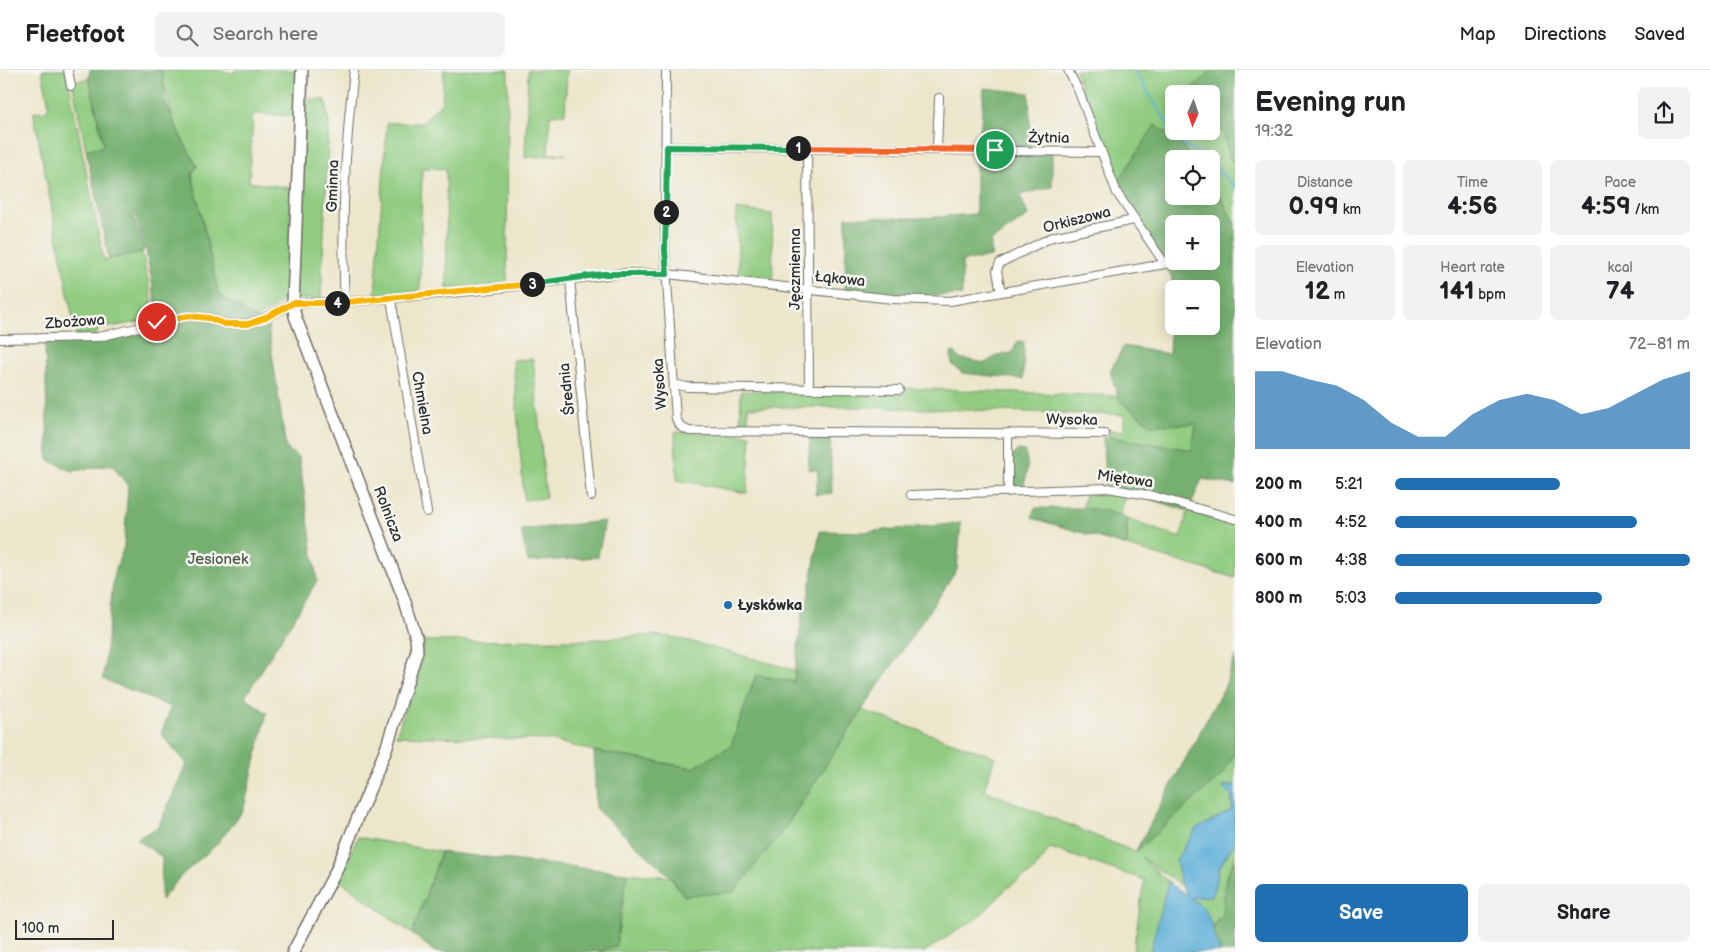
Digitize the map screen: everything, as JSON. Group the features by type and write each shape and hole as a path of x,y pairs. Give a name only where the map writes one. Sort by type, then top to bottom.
{"street":[{"path":"68,70 71,86"},
{"name":"Rolnicza","path":"293,952 336,872 386,749 417,646 414,628 404,599 295,316 293,303 302,70"},
{"name":"Gminna","path":"345,302 343,272 348,142 354,70"},
{"name":"Wysoka","path":"666,70 665,251 676,419 681,426 689,430 1105,434"},
{"name":"Łąkowa","path":"293,303 345,302 483,290 623,273 667,274 923,301 950,301 1165,264 1117,193 1100,152 1080,92 1068,70"},
{"path":"937,149 939,98"},
{"name":"Żytnia","path":"667,147 1100,152"},
{"name":"Jęczmienna","path":"807,148 809,389"},
{"name":"Orkiszowa","path":"1001,292 997,271 1000,263 1052,237 1134,220"},
{"name":"Średnia","path":"570,279 592,496"},
{"name":"Chmielna","path":"391,298 427,512"},
{"name":"Zbożowa","path":"0,339 98,337 189,316 209,318 225,324 248,324 265,318 293,303"},
{"path":"674,384 687,387 899,390"},
{"path":"1008,433 1008,492"},
{"name":"Miętowa","path":"911,495 1108,488 1153,496 1235,519"}],"green space":[{"path":"42,70 66,70 104,260 142,252 156,319 98,329 97,334 76,335 34,116 34,112 46,111 49,106"},
{"name":"Jesionek","path":"90,70 162,70 165,101 179,134 197,166 192,174 219,295 255,318 267,320 286,448 299,458 317,581 245,697 267,713 243,811 216,845 183,874 161,900 162,857 136,839 158,827 187,764 161,734 171,707 103,679 114,573 124,547 128,486 112,465 73,471 48,460 45,342 92,342 157,326 159,320 146,250 136,216 134,217 144,249 142,252 109,259 86,150 104,146 89,78"},
{"path":"162,70 213,70 235,73 235,70 298,70 296,116 253,114 249,182 292,188 286,296 273,309 255,318 219,295 192,174 197,166 174,120 166,97"},
{"path":"444,70 508,70 507,284 447,289 446,169 422,168 420,291 375,295 387,123 422,123 442,102"},
{"path":"528,70 567,70 565,114 550,115 548,154 566,154 525,158"},
{"path":"1075,70 1212,70 1196,85 1165,85 1165,132 1156,126 1117,183"},
{"path":"1212,70 1235,70 1235,161 1230,159 1223,130 1220,131 1220,85 1196,85"},
{"path":"89,78 104,146 86,150 72,82"},
{"path":"984,88 1029,93 1031,147 979,146"},
{"path":"304,99 326,100 329,123 321,299 301,299 296,297"},
{"path":"1155,125 1165,132 1165,140 1178,140 1185,150 1165,150 1165,205 1220,205 1220,196 1235,226 1235,485 1202,479 1188,511 1105,485 1103,436 1192,450 1196,424 1151,425 1119,400 1110,371 1124,346 1169,354 1170,335 1220,335 1220,280 1172,280 1168,270 1220,270 1220,215 1165,215 1165,265 1117,183"},
{"path":"1224,130 1230,159 1235,161 1235,226 1220,196 1220,150 1185,150 1178,140 1220,140 1220,131"},
{"path":"1052,152 1052,187 1020,195 1028,216 991,241 991,257 962,261 962,295 896,295 845,290 846,217 920,218 976,214 976,155"},
{"path":"736,209 772,214 773,282 739,279"},
{"path":"1018,341 1024,342 1023,379 962,373 952,364 951,353 955,352 958,358 985,363 998,355 1012,353"},
{"path":"533,359 546,498 524,500 513,360"},
{"path":"903,388 1118,396 1119,400 1151,425 1196,424 1193,450 1110,437 1108,430 1124,431 1124,415 868,407 748,407 748,429 740,428 741,391 903,394"},
{"path":"675,432 751,435 747,493 677,480"},
{"path":"810,436 830,436 832,493 815,495 818,479 817,469 808,470"},
{"path":"1018,450 1024,451 1026,455 1027,473 1023,486 1013,486 1010,458"},
{"path":"1086,491 1112,491 1125,495 1120,515 1082,509"},
{"path":"1035,508 1083,508 1117,514 1127,519 1127,546 1032,518"},
{"path":"1188,511 1235,524 1235,578 1127,546 1127,519 1180,538"},
{"path":"605,521 598,557 528,562 521,530"},
{"path":"961,523 957,570 785,828 734,892 684,896 671,877 596,809 594,751 693,768 731,746 756,675 794,682 803,605 807,604 820,531 863,532"},
{"path":"652,635 678,638 795,670 794,682 756,675 731,746 693,768 594,751 549,740 396,736 423,656 420,641 583,640"},
{"path":"1235,656 1235,752 1224,773 1135,852 1225,686"},
{"path":"862,710 995,757 984,790 1135,852 1224,773 1235,752 1235,786 1223,786 1232,796 1232,810 1196,829 1176,860 1181,885 1141,857 1172,885 1164,901 1150,952 1133,952 1144,880 1050,848 1034,871 1007,888 980,916 924,952 598,952 616,946 627,873 671,877 684,896 785,828"},
{"path":"358,837 441,852 412,934 338,879"},
{"path":"1235,842 1235,859 1226,877 1222,919 1217,919 1212,931 1205,909 1190,898 1212,896 1219,868"},
{"path":"441,852 627,873 616,946 598,952 435,952 412,934"},
{"path":"1235,859 1235,952 1219,952 1219,947 1212,933 1217,919 1222,918 1226,877"}],"water":[{"path":"1222,786 1235,786 1235,842 1219,868 1212,896 1190,898 1206,911 1219,952 1150,952 1168,882 1188,896 1181,885 1176,860 1196,829 1232,810 1232,796"}],"waterway":[{"path":"1134,70 1178,140 1192,150"},
{"path":"1220,172 1235,187"}],"place":[{"name":"Łyskówka","path":"728,605"}],"route":[{"path":"157,322 189,316 209,318 225,324 248,324 265,318 286,305 293,303 323,304 483,290 603,274 667,274 665,251 667,147 995,150"}]}
